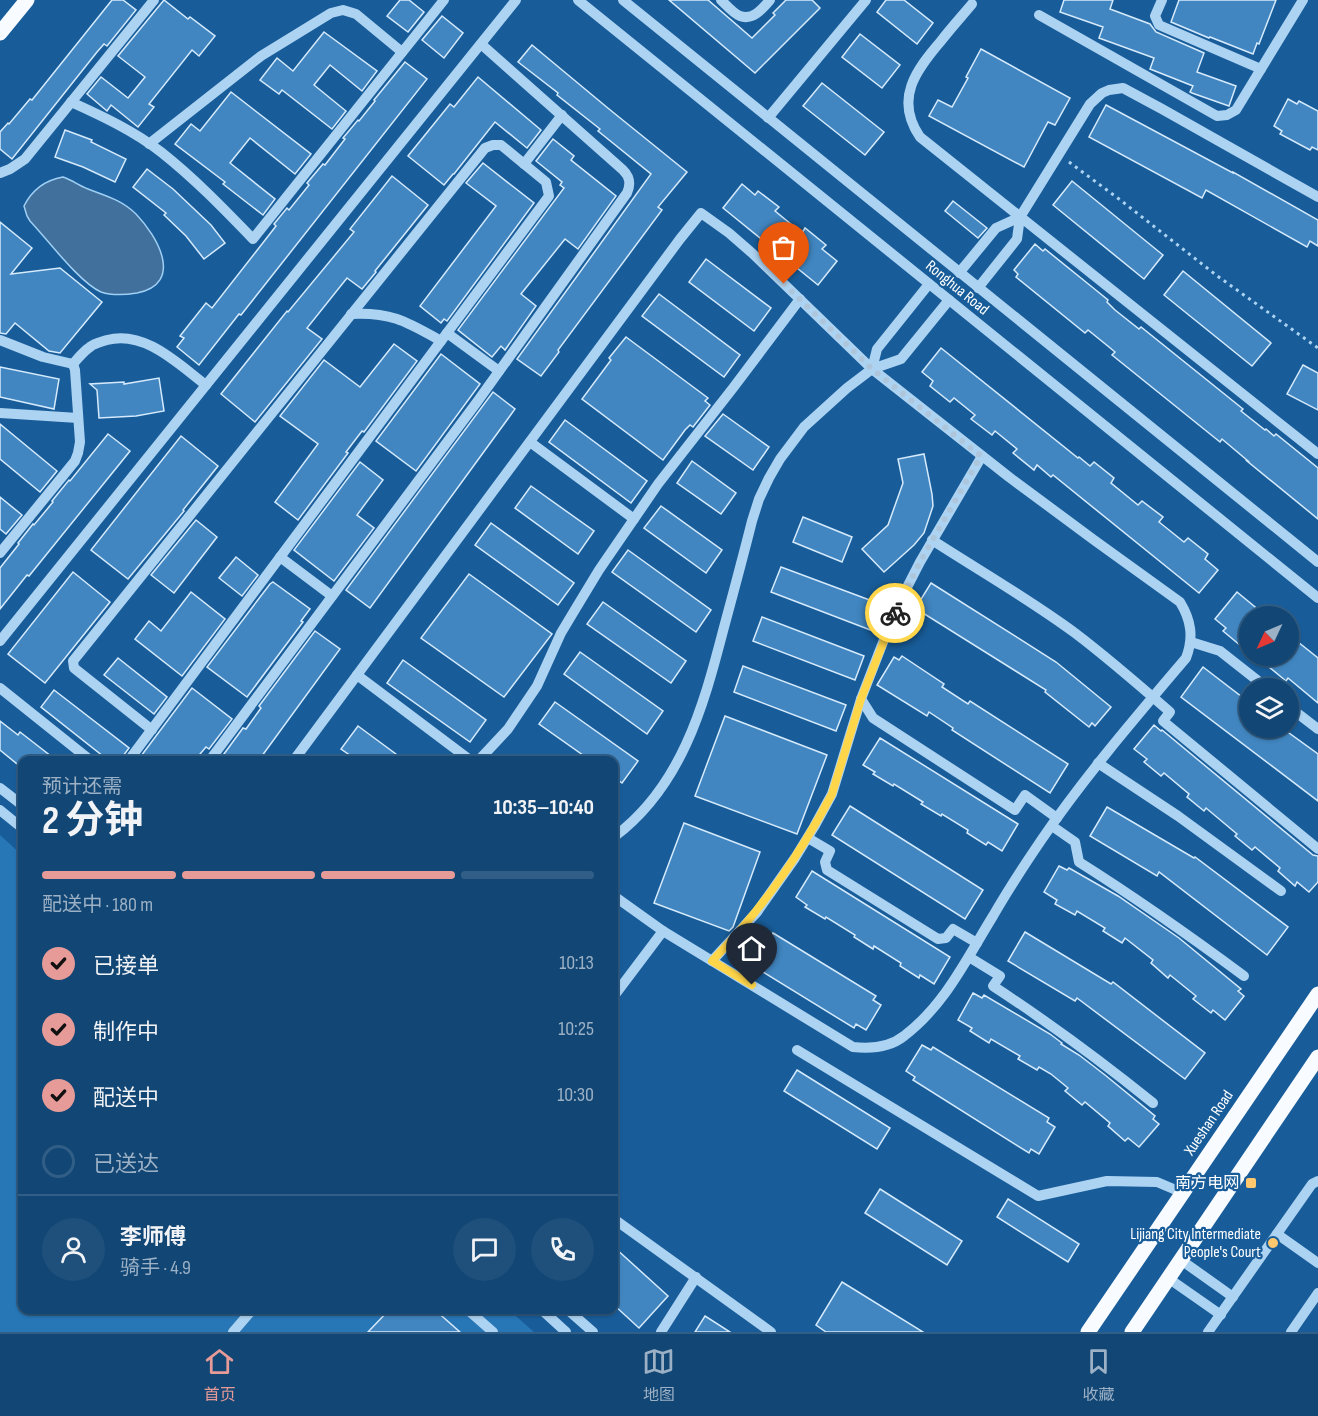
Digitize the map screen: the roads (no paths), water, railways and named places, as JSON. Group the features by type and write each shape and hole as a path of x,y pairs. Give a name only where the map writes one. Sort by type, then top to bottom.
{"main road":[{"path":"0,33 27,0"},
{"name":"Xueshan Road","path":"1088,1332 1318,994"},
{"path":"1132,1332 1318,1058"}],"street":[{"path":"0,173 10,170 25,159 154,0"},
{"path":"71,102 117,124 162,153 253,239 444,0"},
{"path":"0,641 516,0"},
{"name":"Ronghua Road","path":"578,0 1318,598"},
{"name":"Ronghua Road","path":"623,0 1318,562"},
{"path":"721,0 739,16 746,17 757,14 770,0"},
{"path":"768,118 866,0"},
{"path":"1162,0 1155,16 1159,25 1261,69"},
{"path":"1039,15 1217,116 1227,115 1236,110 1303,0"},
{"path":"972,4 918,70 910,90 908,106 915,130 926,142 1318,454"},
{"path":"149,144 261,56 331,13 343,10 356,14 402,52"},
{"path":"213,756 499,371 629,188 627,174 481,44"},
{"path":"978,288 1017,239 1020,217 1090,104 1109,90 1123,88 1318,197"},
{"path":"524,164 562,116"},
{"path":"132,756 152,730 549,196 546,182 501,146 494,145 485,148 73,661 74,668 152,730"},
{"path":"297,756 701,213 752,253 872,369 981,456 1180,602 1190,622 1191,642 1186,658 1098,763 1055,822 1018,876 958,975 930,1012 903,1037 886,1045 875,1048 853,1047 712,961 618,899"},
{"path":"959,273 996,228 1020,217"},
{"path":"872,369 877,350 929,284"},
{"path":"483,756 508,729 537,686 561,633 658,484 800,299"},
{"path":"618,833 657,794 669,777 690,736 708,690 752,520 759,499 780,459 804,427 847,388 872,369 902,359 949,300"},
{"path":"351,314 394,317 407,322 444,337 499,371"},
{"path":"73,364 91,346 124,337 160,350 206,385"},
{"path":"0,340 43,357 73,364"},
{"path":"0,553 75,461 80,442 73,364"},
{"path":"0,413 78,418"},
{"path":"530,441 634,519"},
{"path":"712,961 757,912 777,885 808,838 832,794 861,699 881,646 920,562 981,456"},
{"path":"932,540 1045,612 1128,675 1170,712 1163,721 1318,849"},
{"path":"280,557 332,597"},
{"path":"1191,642 1220,651 1254,678"},
{"path":"357,675 465,756"},
{"path":"0,688 85,756"},
{"path":"861,699 873,718 1015,810 1025,795 1075,842 1080,862 1196,940 1244,976"},
{"path":"1299,714 1318,729"},
{"path":"1098,763 1178,816 1281,891"},
{"path":"0,788 18,803"},
{"path":"0,810 18,825"},
{"path":"808,838 830,851 825,862 827,870 938,939 946,938 953,930 977,944"},
{"path":"618,991 663,930"},
{"path":"969,957 1000,976 993,986 1080,1046 1153,1102"},
{"path":"797,1050 1038,1197 1107,1181 1157,1182 1183,1193"},
{"path":"1209,1332 1312,1184 1318,1181"},
{"path":"618,1222 771,1332"},
{"path":"1276,1234 1318,1263"},
{"path":"1180,1260 1233,1297"},
{"path":"662,1332 696,1277"},
{"path":"1168,1278 1221,1315"},
{"path":"1291,1332 1318,1293"},
{"path":"233,1332 249,1314"},
{"path":"473,1314 493,1332"},
{"path":"547,1314 567,1332"},
{"path":"573,1314 593,1332"}],"place":[{"name":"南方电网","path":"1251,1183"},
{"name":"Lijiang City Intermediate People's Court","path":"1273,1243"}]}
